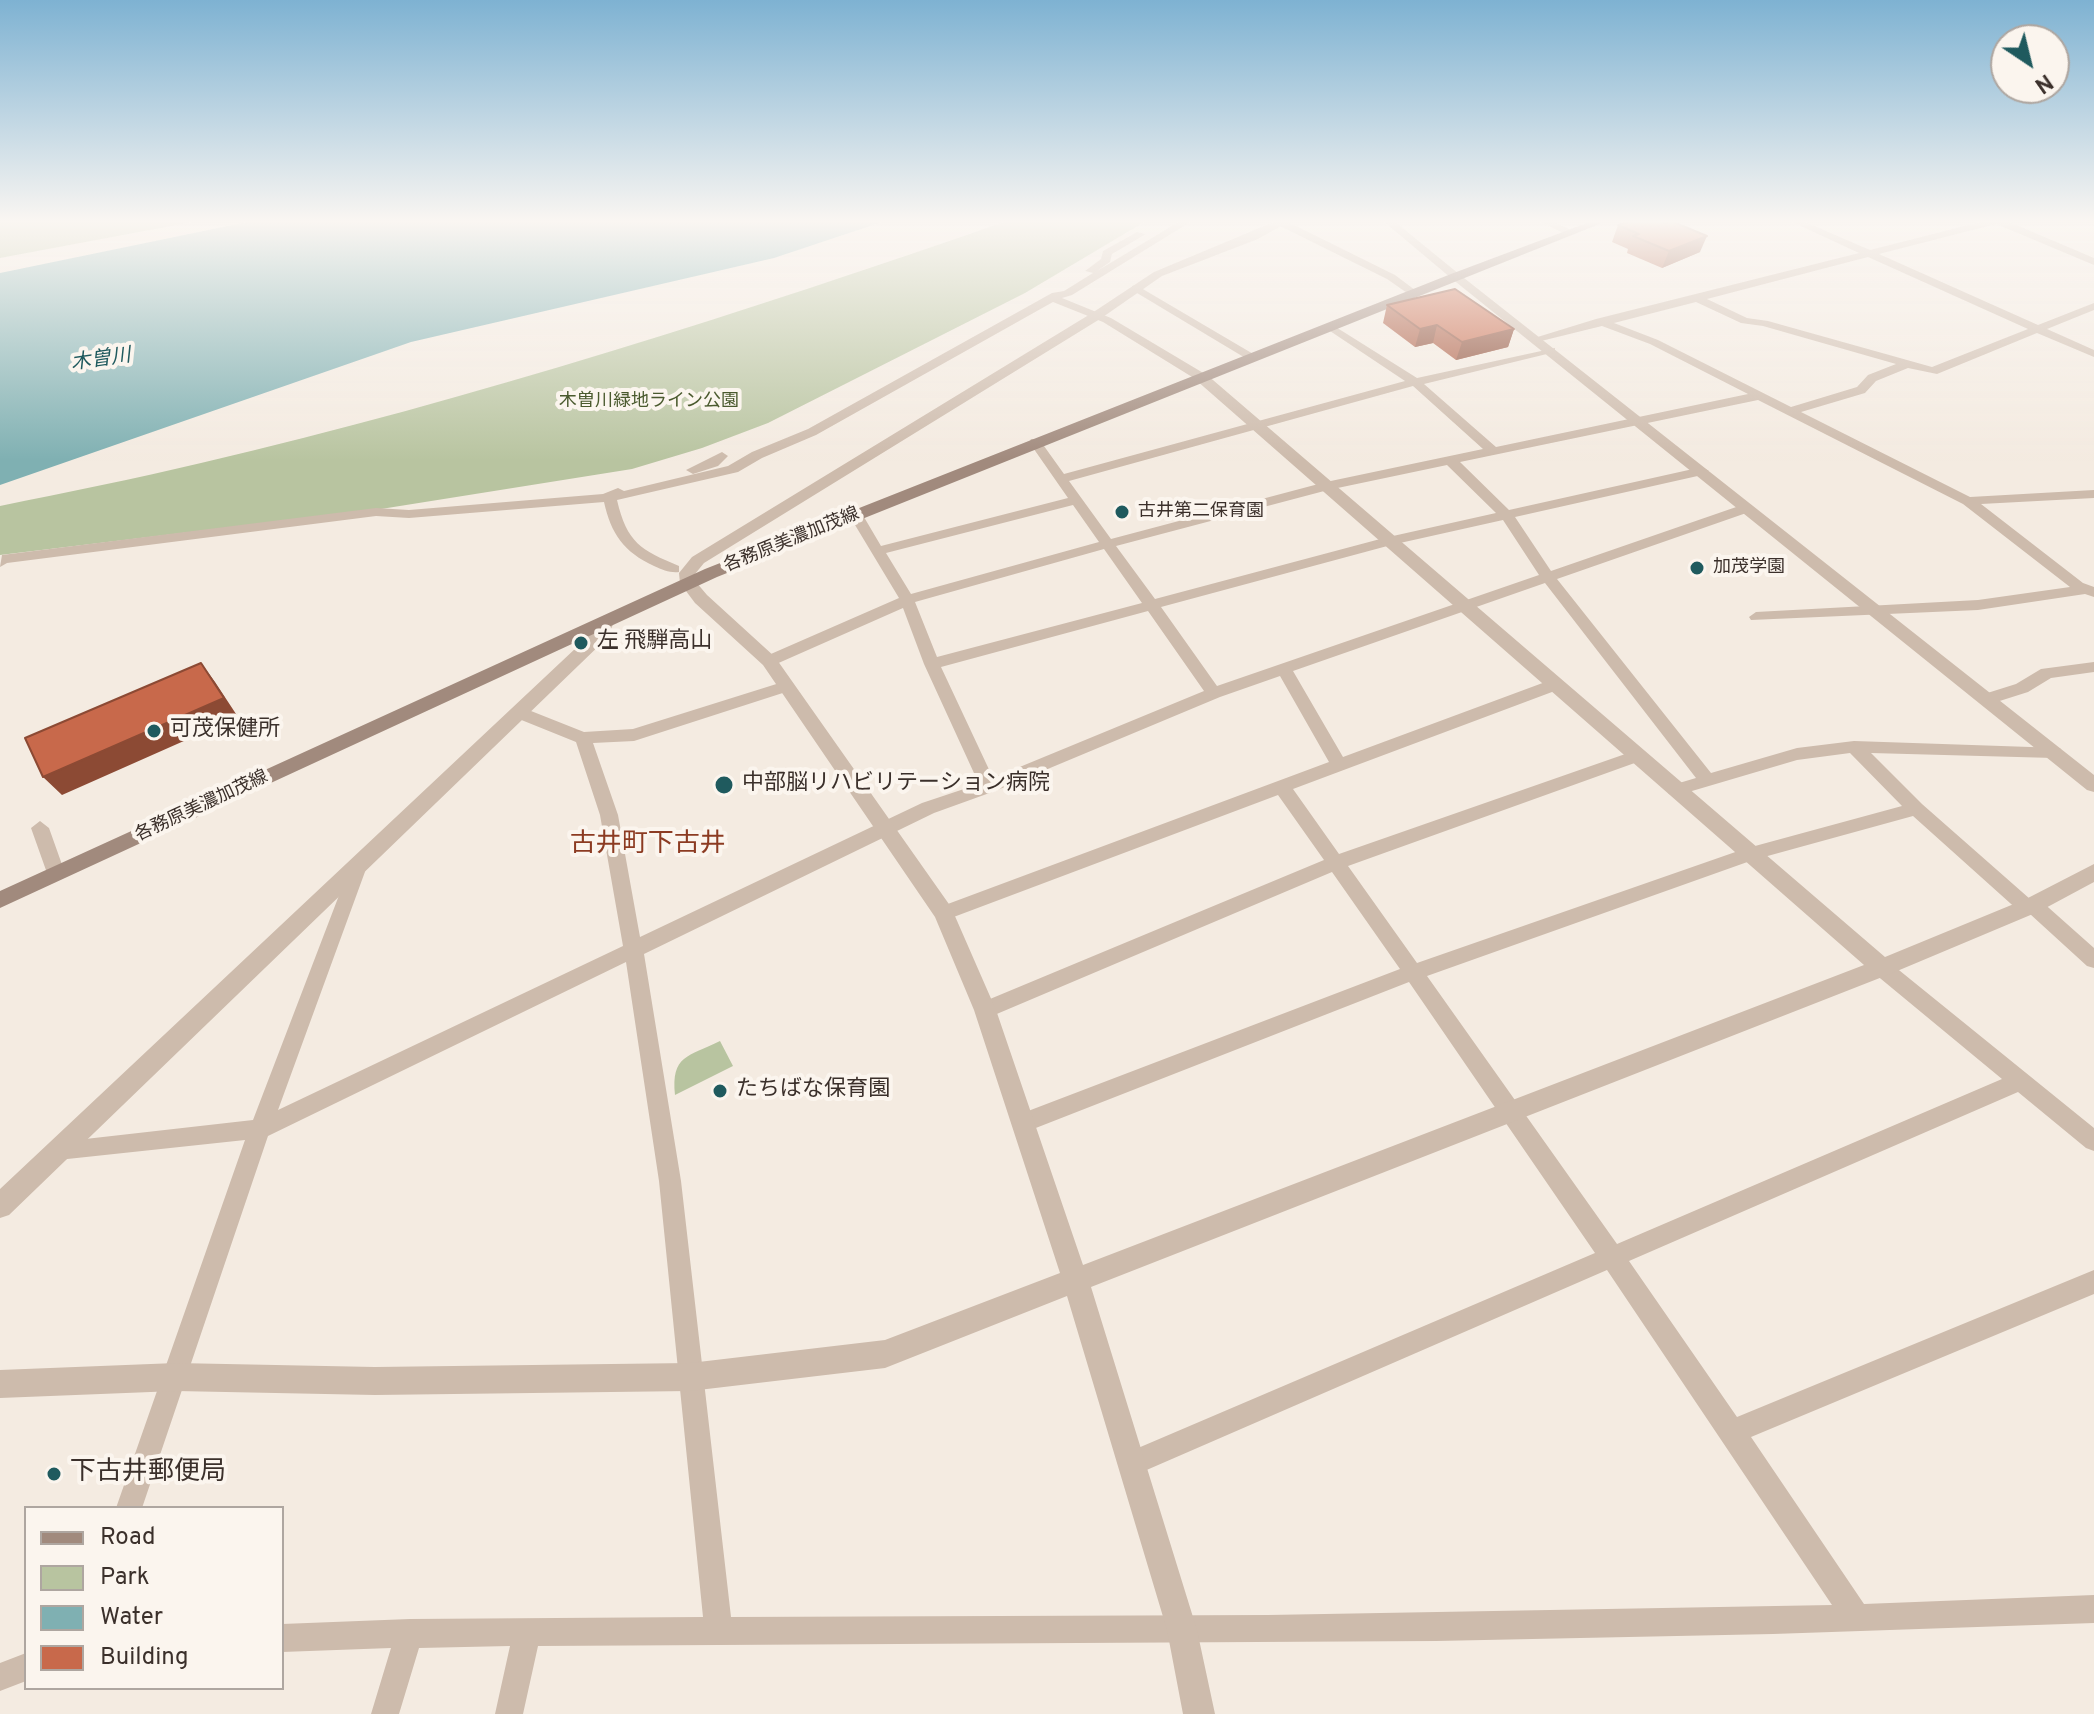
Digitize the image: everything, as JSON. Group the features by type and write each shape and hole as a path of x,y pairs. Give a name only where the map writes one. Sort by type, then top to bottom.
{"main road":[{"name":"各務原美濃加茂線","path":"0,900 688,583 1395,301"}],"street":[{"path":"609,495 622,496 681,484 733,469 757,455 812,432 1047,301"},
{"path":"1059,301 1096,316 1201,377 1882,968 2094,1141"},
{"path":"1117,301 698,560 687,573 688,583 701,599 769,661 944,913 985,1010 1076,1281 1182,1630 1199,1714"},
{"path":"1158,301 1251,357"},
{"path":"1488,301 2094,785"},
{"path":"1537,339 1679,301"},
{"path":"1703,301 1745,321 1764,323 1933,371 2042,330 2094,306"},
{"path":"1976,301 2094,354"},
{"path":"1600,321 1654,342 1968,501 1999,528 2090,590"},
{"path":"1331,327 1415,382 1494,452"},
{"path":"1061,479 1415,382 1551,350"},
{"path":"1790,411 1861,390 1872,378 1904,365"},
{"path":"769,661 907,600 1108,544 1326,486 1758,396"},
{"path":"1035,442 1214,693"},
{"path":"0,563 2,559 376,512 409,514 485,509 609,495 701,468 722,456 679,467"},
{"path":"1450,460 1507,516 1548,578 1706,779"},
{"path":"932,664 1389,541 1702,471"},
{"path":"1968,501 2094,494"},
{"path":"609,495 616,531 632,548 674,569"},
{"path":"877,551 1076,500"},
{"path":"58,1150 260,1129 928,808 989,787 1214,693 1747,508"},
{"path":"856,515 907,600 932,664 989,787"},
{"path":"1756,617 1978,605 2090,590"},
{"path":"0,1206 520,713 601,634 606,622"},
{"path":"1987,699 2022,688 2047,673 2094,667"},
{"path":"1284,670 1340,766"},
{"path":"944,913 1554,685"},
{"path":"520,713 583,738 634,735 786,686"},
{"path":"583,738 609,815 634,949 670,1181 718,1629"},
{"path":"1854,747 1916,809 2094,960"},
{"path":"1675,790 1797,754 1854,747 2054,752"},
{"path":"985,1010 1335,863 1637,756"},
{"path":"1282,787 1734,1431 1857,1618"},
{"path":"1023,1123 1413,972 1750,854 1916,809"},
{"path":"40,828 56,873"},
{"path":"130,1506 260,1129 357,869"},
{"path":"0,1384 176,1377 375,1381 690,1377 885,1354 1882,968 2030,906 2094,872"},
{"path":"1133,1463 2020,1081"},
{"path":"1734,1431 2094,1282"},
{"path":"284,1638 718,1629 1182,1630 1857,1618 1988,1610 2094,1609"},
{"path":"509,1714 527,1632"},
{"path":"385,1714 410,1633"},
{"path":"0,1677 24,1668"}],"green space":[{"name":"木曽川緑地ライン公園","path":"771,301 1009,301 768,423 702,448 632,469 381,509 0,555 0,506 303,438 506,383"},
{"path":"720,1041 733,1066 675,1095 676,1072 684,1059"}],"water":[{"name":"木曽川","path":"0,301 588,301 411,342 0,485"}],"building":[{"path":"1404,301 1473,301 1514,329 1462,342 1437,325 1420,329 1387,305"},
{"path":"201,663 224,698 43,777 25,738"}],"place":[{"name":"古井第二保育園","path":"1122,512"},
{"name":"加茂学園","path":"1697,568"},
{"name":"左 飛騨高山","path":"581,643"},
{"name":"可茂保健所","path":"154,731"},
{"name":"中部脳リハビリテーション病院","path":"724,785"},
{"name":"たちばな保育園","path":"720,1091"},
{"name":"下古井郵便局","path":"54,1474"}],"district":[{"name":"古井町下古井","path":"648,846"}]}
